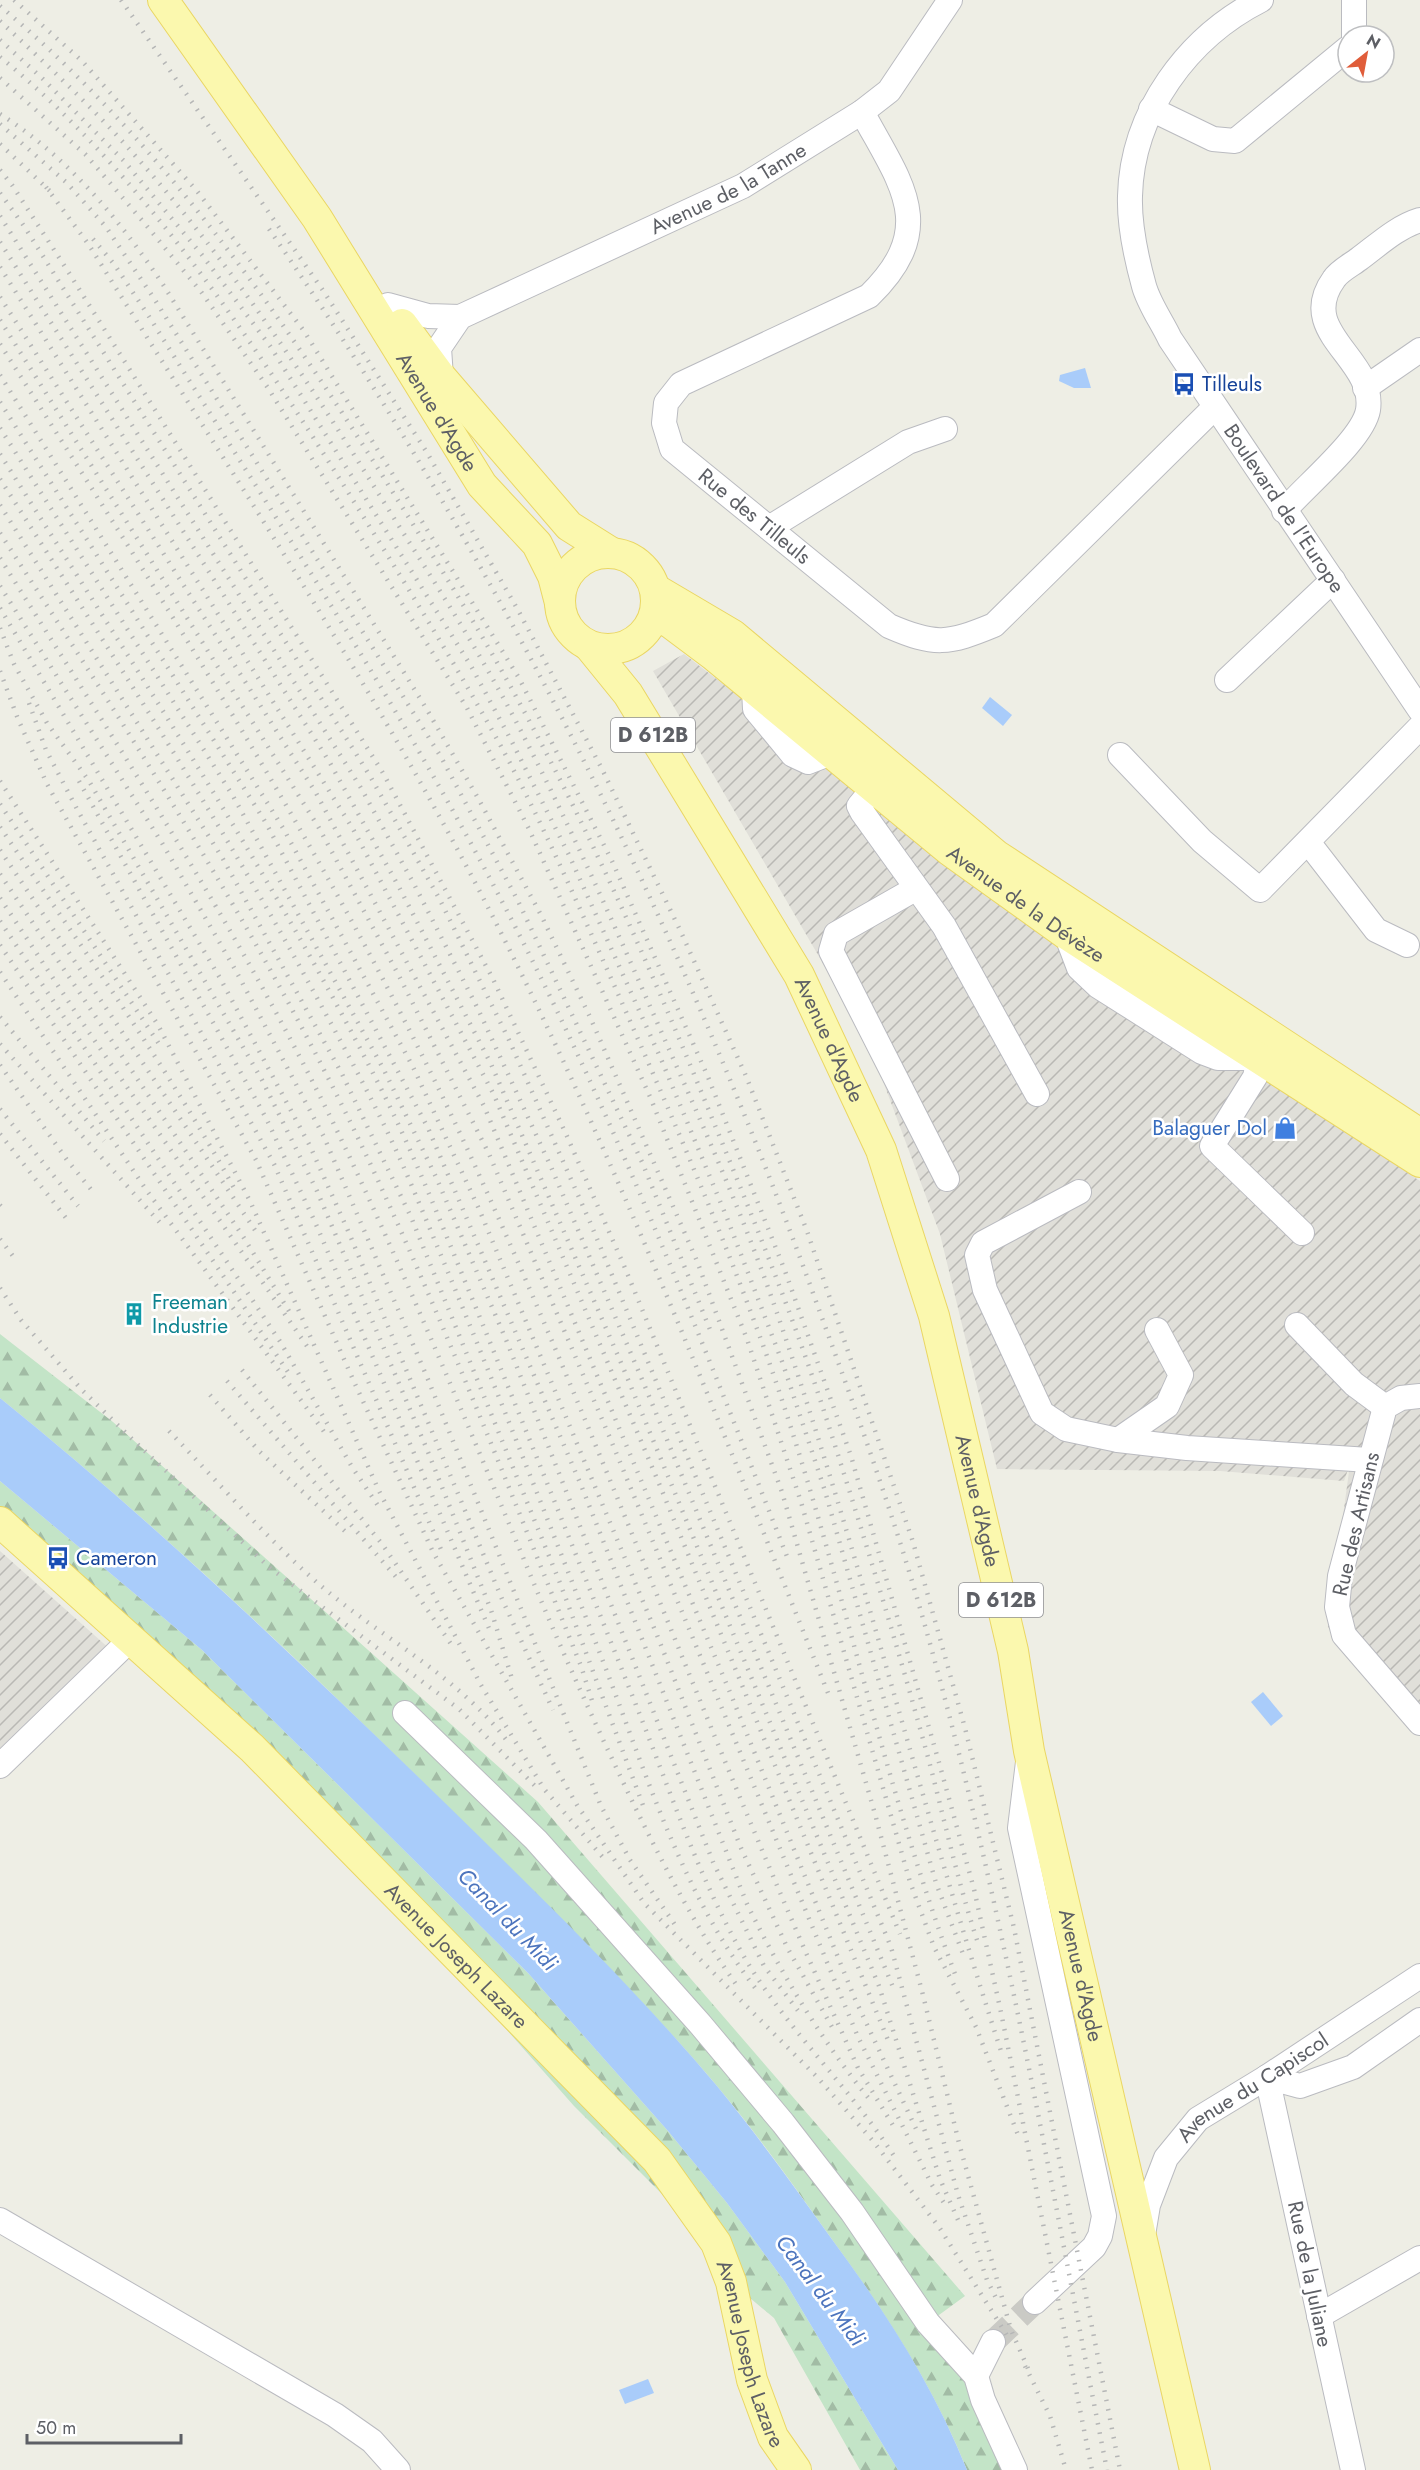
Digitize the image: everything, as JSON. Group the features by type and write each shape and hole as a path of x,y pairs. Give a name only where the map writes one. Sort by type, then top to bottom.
{"main road":[{"name":"Avenue d'Agde","path":"163,0 316,218 482,485 537,544 554,576 560,603"},
{"name":"Avenue d'Agde","path":"316,218 388,305 441,377 569,526 612,553"},
{"path":"612,553 639,564 649,575 655,603 649,628 630,644 617,649 589,646 568,628 560,603 562,586 575,567 596,554 612,553"},
{"name":"Avenue de la Dévèze","path":"655,603 669,622 949,850 1066,934 1420,1162"},
{"name":"Avenue de la Dévèze","path":"655,603 733,635 996,855 1420,1134"},
{"name":"D 612B","path":"628,694 630,644"},
{"name":"Avenue d'Agde","path":"589,646 628,694 799,975 881,1150 934,1316 1013,1651 1029,1751 1195,2470"},
{"name":"Avenue Joseph Lazare","path":"0,1522 252,1748 657,2160 716,2242 731,2282 752,2380 773,2437 796,2470"}],"street":[{"name":"Avenue de la Tanne","path":"388,305 428,316 459,318 743,186 862,112 889,91 950,0"},
{"name":"Boulevard de l'Europe","path":"1261,0 1240,10 1212,32 1179,64 1151,109 1139,141 1131,180 1131,230 1145,288 1170,339 1420,710"},
{"path":"1354,0 1354,24"},
{"path":"1151,109 1214,139 1235,141 1336,58"},
{"name":"Rue des Tilleuls","path":"862,112 904,188 909,230 891,275 869,296 681,384 666,403 664,423 672,449 889,626 916,638 956,641 994,625 1215,407"},
{"path":"1284,511 1340,454 1360,427 1368,410 1365,388 1354,363 1326,328 1323,309 1326,293 1335,277 1398,230 1420,220"},
{"path":"441,377 439,348 459,318"},
{"path":"1365,388 1420,350"},
{"path":"770,528 908,442 945,429"},
{"path":"1227,680 1333,580"},
{"path":"1120,755 1202,841 1260,890 1420,727"},
{"path":"873,789 860,806 915,889 944,926 1037,1094"},
{"path":"1308,842 1376,930 1407,945"},
{"path":"915,889 836,934 831,951 947,1179"},
{"path":"1259,1058 1255,1077 1212,1146 1302,1233"},
{"path":"1382,1110 1420,1128"},
{"path":"1346,1114 1420,1146"},
{"path":"1079,1192 984,1243 977,1256 986,1290 1042,1413 1066,1429 1118,1440 1187,1448 1369,1460"},
{"path":"1297,1325 1354,1384 1385,1407 1401,1398 1420,1396"},
{"path":"1118,1440 1167,1406 1180,1375 1157,1330"},
{"name":"Rue des Artisans","path":"1385,1407 1369,1460 1340,1576 1336,1607 1344,1635 1420,1723"},
{"path":"0,1766 132,1638"},
{"path":"405,1713 536,1840 700,2024 783,2123 852,2212 928,2323 976,2376 983,2400 1015,2470"},
{"path":"1029,1751 1020,1827 1104,2216 1100,2236 1094,2247 1035,2302"},
{"name":"Avenue du Capiscol","path":"1142,2244 1149,2205 1166,2158 1198,2119 1267,2077 1420,1976"},
{"path":"1267,2077 1300,2086 1353,2067 1420,2020"},
{"name":"Rue de la Juliane","path":"1267,2077 1353,2470"},
{"path":"0,2220 335,2415 372,2441 398,2470"},
{"path":"1319,2316 1420,2258"},
{"path":"976,2376 993,2342"}],"shaded area":[{"path":"684,654 1061,944 1420,1181 1420,1729 1328,1627 1350,1464 1344,1481 1220,1471 997,1469 940,1234 868,1041 653,671"},
{"name":"Cameron","path":"0,1551 121,1659 0,1774"}],"green space":[{"path":"0,1334 113,1422 538,1802 965,2296 928,2323 976,2376 1015,2470 967,2470 923,2379 889,2322 851,2266 732,2104 631,1990 305,1667 124,1503 0,1398"},
{"path":"0,1481 202,1650 528,1973 668,2131 727,2203 785,2282 898,2470 860,2470 774,2318 731,2282 695,2227 574,2106 439,1953 346,1855 0,1522"}],"water":[{"path":"1085,368 1091,388 1074,388 1059,381 1060,375"},
{"path":"990,697 1012,715 1003,726 982,708"},
{"name":"Canal du Midi","path":"0,1398 171,1544 281,1645 514,1870 652,2012 746,2123 870,2293 923,2378 967,2470 898,2470 785,2282 727,2203 668,2131 528,1973 202,1650 0,1481"},
{"path":"1263,1692 1283,1716 1271,1726 1251,1702"},
{"path":"648,2379 654,2393 625,2404 619,2390"}],"tunnel":[{"path":"993,2342 1035,2302"}],"railway":[{"path":"14,0 82,61 197,191 304,331 519,678 612,861 708,1077 785,1271 851,1456 974,1889 1002,2017 1092,2470"},
{"path":"121,0 324,292 426,451 518,610 602,769 680,930 746,1076 807,1231 913,1542 965,1728 1014,1928 1120,2470"},
{"path":"0,6 57,57 110,110 161,167 255,286 341,411 452,587 503,673 573,805 692,1069 761,1238 805,1355 894,1638 978,1943"},
{"path":"0,21 50,68 131,151 166,191 263,318 323,406 454,613 506,702 556,800 700,1119 733,1196 777,1313 864,1589 944,1867 1001,2051"},
{"path":"0,40 43,79 124,161 202,255 270,346 471,666 569,855 661,1059 727,1218 783,1364 825,1491 936,1883 963,1954"},
{"path":"0,57 51,102 100,151 190,259 231,316 309,431 426,618 503,750 534,811 678,1131 734,1267 768,1359 817,1512 904,1822 955,1974"},
{"path":"0,78 86,155 202,293 268,388 467,708 529,829 651,1099 747,1339 801,1502 910,1882 934,1947 976,2027 1020,2140"},
{"path":"0,114 48,150 91,191 129,237 164,286 426,708 541,915 590,1017 697,1261 782,1492 875,1814 959,2143 1011,2330 1030,2373"},
{"path":"0,124 67,183 106,227 155,300 441,757 518,901 642,1162 711,1332"},
{"path":"0,144 51,192"},
{"path":"0,170 69,273 383,773 493,979 566,1134 625,1268 900,1934"},
{"path":"46,187 89,245 299,578 400,747 494,919 585,1109 670,1303 828,1693"},
{"path":"0,193 24,226 370,776 439,898 509,1040 590,1222 891,1947 958,2195 987,2280 997,2300"},
{"path":"0,216 361,788 415,886 478,1009 551,1167 644,1384 895,1992"},
{"path":"269,229 354,357 434,487 510,620 581,756 648,893 710,1033 768,1174 822,1318 905,1559 956,1743 1026,2053 1107,2470"},
{"path":"93,239 114,264 150,318 372,672 496,890 538,971 615,1137 687,1305 788,1559"},
{"path":"0,242 330,763 400,889 491,1064 622,1365 879,1986 940,2179 958,2220"},
{"path":"0,267 353,829 494,1095 658,1481 888,2040"},
{"path":"0,297 316,793 484,1106 729,1690 855,1999 918,2133"},
{"path":"0,320 319,828 398,974 489,1154 610,1438 858,2037 932,2185 944,2203"},
{"path":"0,344 128,545 253,748 313,851 425,1061 519,1265 807,1955 858,2068 894,2127"},
{"path":"0,375 283,828 413,1067 479,1209 657,1635 741,1848 788,1949 832,2027"},
{"path":"0,402 266,823 428,1128 581,1485 747,1904 803,2005 835,2054 870,2100"},
{"path":"0,428 233,796 384,1070 436,1177 507,1342 713,1862 764,1966 802,2016"},
{"path":"0,454 242,839 288,917 375,1077 403,1134 440,1221 709,1888 738,1946 773,2001 855,2103 894,2156"},
{"path":"0,479 160,731 237,858 275,922 374,1105 408,1177 482,1354 666,1826 706,1911 729,1951 756,1989"},
{"path":"0,505 223,859 342,1074 411,1217 560,1583 644,1808"},
{"path":"0,533 103,692 202,853 250,935 340,1102 408,1246 459,1365 581,1666 594,1707"},
{"path":"0,558 139,779 229,929 313,1082 399,1267 548,1618 609,1752 682,1898 738,1987"},
{"path":"0,586 162,843 236,971 324,1137 427,1377 601,1806 630,1860 678,1929"},
{"path":"0,608 220,978 310,1146 349,1233 502,1599 553,1710"},
{"path":"0,628 14,664 47,723 89,781 262,1080 317,1191 426,1447 491,1610 513,1682"},
{"path":"0,671 18,719 47,784 256,1160 355,1384 433,1552 577,1805 644,1903 818,2078 873,2141 939,2227 1008,2337"},
{"path":"29,703 46,750 77,809 274,1164 443,1554"},
{"path":"0,781 158,1025 250,1201 379,1491 481,1685 544,1789 606,1861"},
{"path":"79,781 266,1118 315,1222 491,1633"},
{"path":"0,804 159,1044"},
{"path":"0,827 151,1050 234,1188"},
{"path":"0,850 259,1236"},
{"path":"0,874 244,1238 292,1316"},
{"path":"0,898 88,1031 309,1349"},
{"path":"0,921 281,1343 352,1467 379,1507"},
{"path":"0,945 292,1378"},
{"path":"0,972 147,1191 325,1433"},
{"path":"0,1017 104,1141"},
{"path":"0,1044 162,1225"},
{"path":"0,1065 67,1160 94,1193"},
{"path":"0,1109 78,1206"},
{"path":"0,1134 66,1218"},
{"path":"0,1239 16,1260"},
{"path":"0,1288 21,1320 81,1389 270,1568 459,1709 538,1789"},
{"path":"242,1370 382,1544 451,1644"},
{"path":"227,1381 396,1577"},
{"path":"210,1395 259,1451 349,1535"},
{"path":"169,1431 293,1561 336,1599 464,1695 508,1742"},
{"path":"1025,2366 1050,2416 1066,2470"}],"place":[{"name":"Tilleuls","path":"1184,384"},
{"name":"Balaguer Dol","path":"1285,1128"},
{"name":"Freeman Industrie","path":"134,1314"},
{"name":"Cameron","path":"58,1558"}]}
